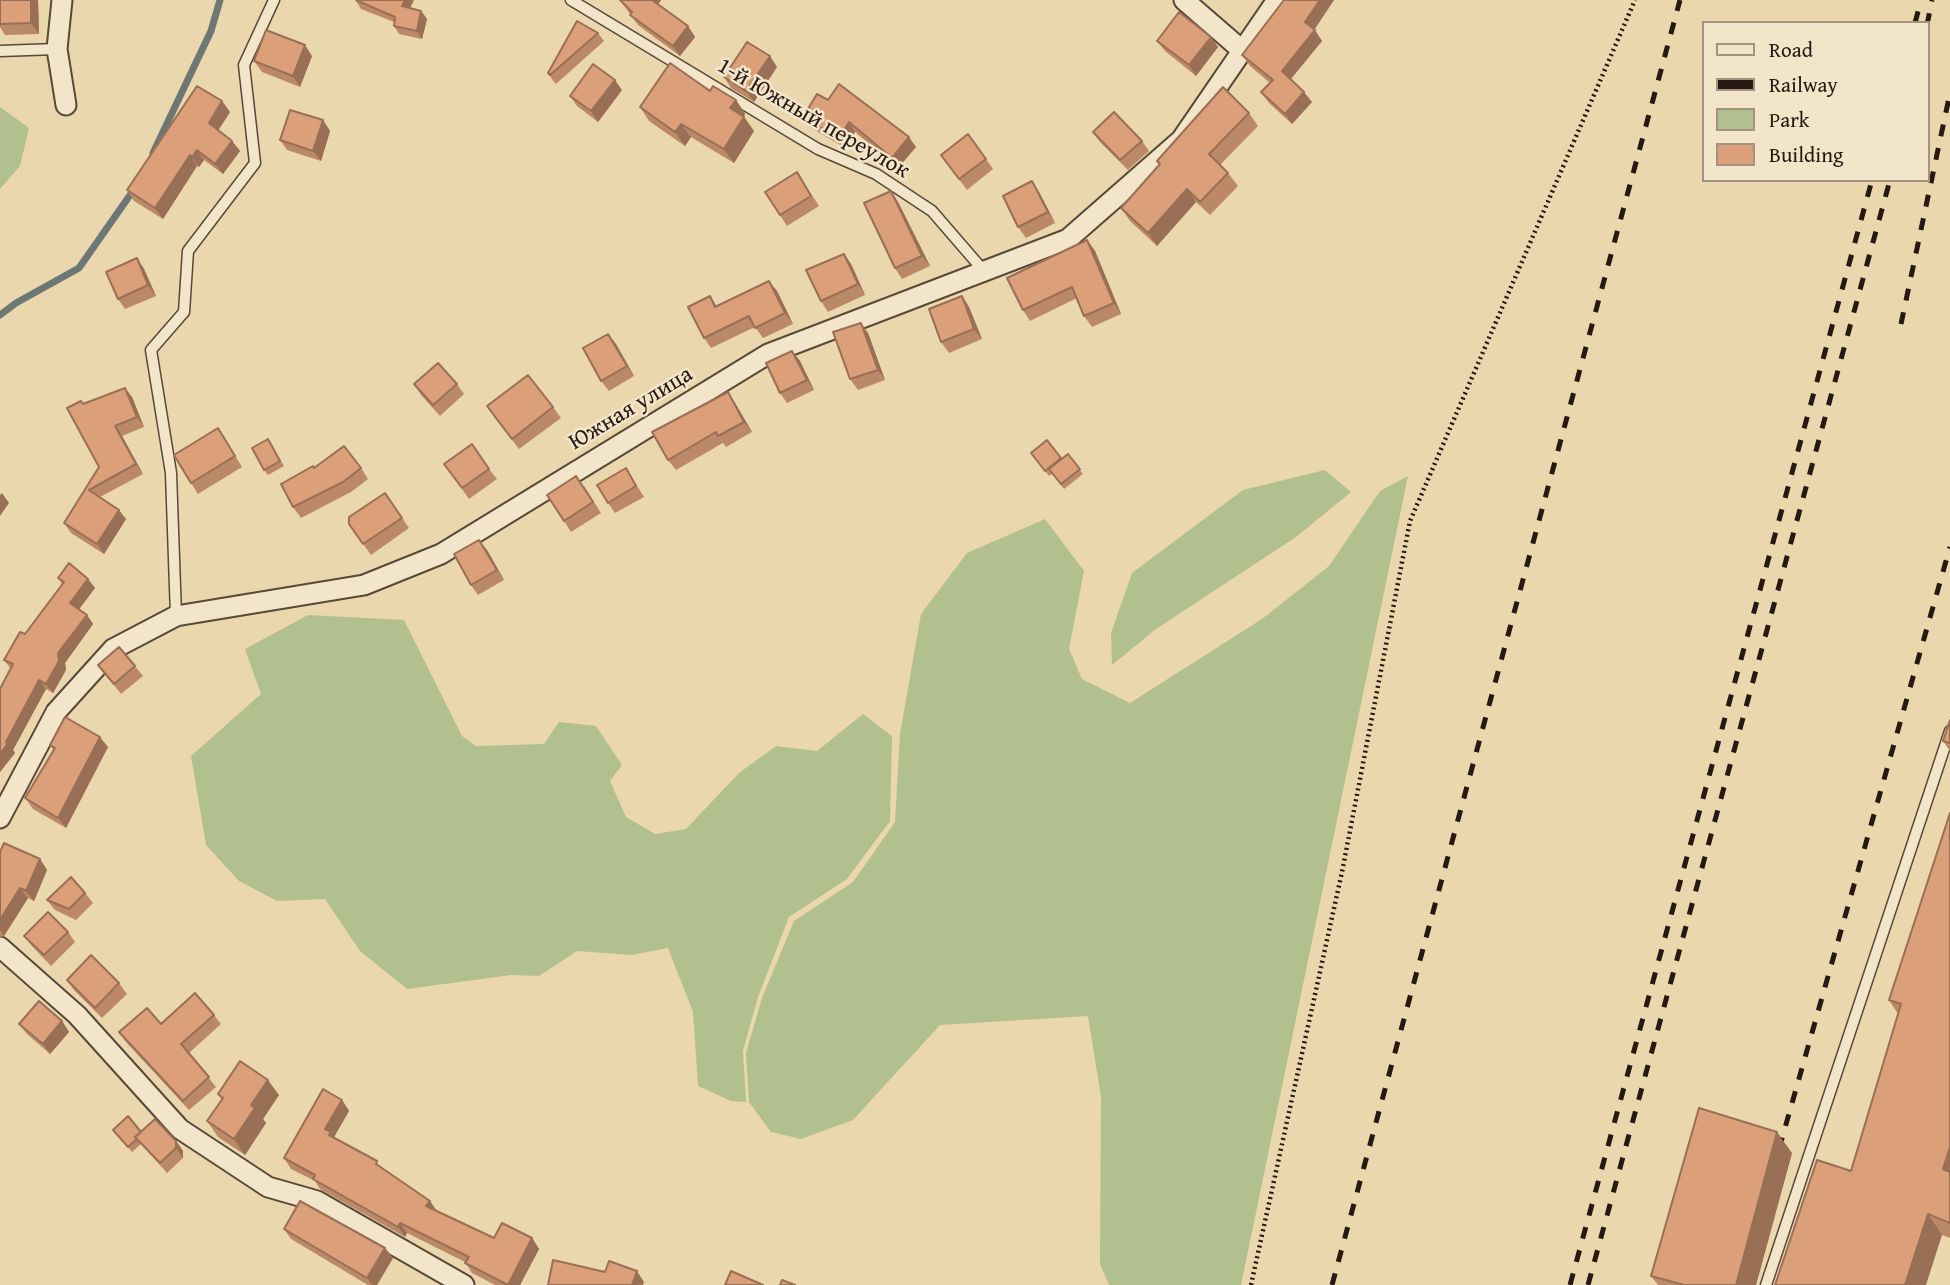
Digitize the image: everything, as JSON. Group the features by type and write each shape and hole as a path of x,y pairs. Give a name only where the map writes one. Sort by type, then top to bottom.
{"street":[{"path":"62,0 57,49 66,105"},
{"path":"1184,0 1244,52"},
{"name":"Южная улица","path":"0,818 56,712 113,649 176,615 364,585 441,554 768,354 1068,239 1181,141 1277,0"},
{"path":"0,947 76,1015 180,1129 268,1187 317,1201 464,1285"}],"lane":[{"path":"176,615 171,473 151,350 184,312 188,251 255,163 244,65 274,0"},
{"name":"1-й Южный переулок","path":"571,0 818,149 876,174 932,211 983,270"},
{"path":"0,51 57,49"},
{"path":"1766,1285 1950,731"}],"path":[{"path":"1251,1285 1342,872 1410,521 1635,0"}],"green space":[{"path":"0,107 29,128 20,166 0,189"},
{"path":"1325,470 1351,492 1296,537 1156,629 1112,665 1111,633 1132,573 1243,490"},
{"path":"1408,476 1241,1285 1109,1285 1100,1264 1101,1097 1088,1016 940,1025 853,1120 801,1139 771,1132 749,1102 746,1053 762,998 794,921 853,882 895,822 900,734 921,614 967,553 1045,519 1084,571 1069,649 1082,679 1130,703 1262,619 1329,566 1380,491"},
{"path":"308,615 404,620 462,736 476,746 544,744 559,722 596,726 622,765 610,781 626,817 655,834 686,829 739,773 776,746 817,751 863,714 892,736 890,821 847,879 789,917 758,997 743,1051 746,1102 731,1101 698,1086 693,1012 668,948 632,955 577,951 539,976 511,975 407,989 360,951 325,899 277,901 239,881 206,845 191,756 261,694 245,649"}],"building":[{"path":"0,0 31,0 31,23 0,24"},
{"path":"356,0 405,0 402,6 421,11 417,31 394,26 395,17"},
{"path":"620,0 652,0 688,26 673,46 630,15 632,12"},
{"path":"1284,0 1320,0 1305,22 1315,30 1282,71 1304,92 1285,114 1261,92 1273,80 1242,55"},
{"path":"1179,12 1211,37 1189,65 1157,41"},
{"path":"577,21 598,33 550,75 548,73"},
{"path":"266,30 305,45 293,76 254,61"},
{"path":"747,42 770,56 746,91 724,77"},
{"path":"670,63 710,91 713,86 736,100 730,108 744,117 724,149 681,124 675,132 640,107"},
{"path":"593,64 615,80 591,111 570,96"},
{"path":"839,84 909,137 892,158 849,122 839,139 803,117 817,94 828,100"},
{"path":"197,86 222,101 209,123 232,141 215,164 197,150 192,157 190,155 155,208 127,190"},
{"path":"1223,87 1249,113 1209,154 1228,173 1200,202 1187,189 1148,233 1121,208 1160,164 1157,161"},
{"path":"290,110 323,120 313,151 280,140"},
{"path":"1114,112 1142,141 1120,160 1093,132"},
{"path":"968,134 986,159 959,179 941,155"},
{"path":"797,172 811,196 780,215 765,192"},
{"path":"1032,181 1048,212 1018,227 1003,196"},
{"path":"891,191 922,256 895,268 864,203"},
{"path":"1087,240 1114,303 1084,316 1072,287 1023,310 1007,278"},
{"path":"844,254 858,284 821,301 806,270"},
{"path":"137,258 148,285 118,299 106,272"},
{"path":"769,281 785,313 755,328 749,316 704,338 688,307 710,296 715,307"},
{"path":"962,296 974,329 941,342 929,309"},
{"path":"861,323 878,370 850,379 833,332"},
{"path":"608,334 627,366 601,381 583,348"},
{"path":"792,351 807,380 780,393 766,363"},
{"path":"438,363 457,384 433,405 414,384"},
{"path":"528,375 553,407 512,439 487,406"},
{"path":"125,388 137,417 115,426 136,464 89,490 119,510 97,544 64,523 99,467 67,408"},
{"path":"728,392 744,422 718,436 716,432 668,460 652,432"},
{"path":"218,428 235,456 191,483 174,455"},
{"path":"268,439 280,461 264,470 252,448"},
{"path":"1047,440 1061,458 1045,471 1031,453"},
{"path":"472,444 489,469 462,488 444,464"},
{"path":"344,446 361,468 343,482 293,507 281,484 313,466 314,468"},
{"path":"1068,454 1080,469 1061,484 1049,469"},
{"path":"626,468 636,486 608,503 597,485"},
{"path":"576,476 593,502 564,521 547,495"},
{"path":"385,493 402,518 363,544 349,524 349,517"},
{"path":"479,540 497,570 471,585 454,554"},
{"path":"69,563 88,579 70,603 87,615 58,653 59,661 46,684 39,680 0,754 0,689 13,664 4,660 20,632 25,634 64,582 58,578"},
{"path":"119,647 135,666 114,684 98,665"},
{"path":"65,717 100,737 58,818 25,798 55,748 50,745"},
{"path":"1950,720 1950,743 1943,741"},
{"path":"1950,813 1950,1147 1943,1169 1950,1172 1950,1223 1928,1214 1905,1285 1775,1285 1817,1160 1851,1171 1901,1004 1889,1000"},
{"path":"4,843 40,859 26,891 20,888 0,920 0,852"},
{"path":"71,877 85,893 69,909 47,900"},
{"path":"48,912 68,932 44,955 24,936"},
{"path":"91,955 119,983 95,1008 67,980"},
{"path":"195,993 214,1015 181,1044 209,1077 183,1101 119,1032 147,1008 161,1024"},
{"path":"39,1001 62,1021 43,1044 19,1024"},
{"path":"240,1061 268,1080 251,1105 255,1108 234,1139 207,1121 223,1098 218,1094"},
{"path":"323,1089 342,1100 325,1129 331,1132 329,1135 377,1161 376,1164 430,1201 426,1206 494,1238 502,1223 532,1238 508,1285 465,1263 469,1257 400,1223 398,1227 313,1179 315,1175 284,1158"},
{"path":"1699,1108 1777,1132 1736,1285 1684,1285 1651,1276"},
{"path":"128,1116 141,1132 128,1147 113,1130"},
{"path":"155,1119 176,1141 176,1148 160,1163 135,1137"},
{"path":"300,1201 385,1248 367,1278 284,1229"},
{"path":"553,1260 605,1272 609,1261 637,1271 632,1285 548,1285"},
{"path":"731,1271 763,1285 725,1285"},
{"path":"782,1280 795,1285 780,1285"}],"waterway":[{"path":"153,153 211,31 220,0"},
{"path":"0,315 16,303 79,268 135,188"}],"railway":[{"path":"1332,1285 1680,0"},
{"path":"1916,21 1921,0"},
{"path":"1928,21 1932,0"},
{"path":"1901,324 1950,93"},
{"path":"1570,1285 1871,182"},
{"path":"1588,1285 1889,182"},
{"path":"1779,1149 1950,547"}]}
